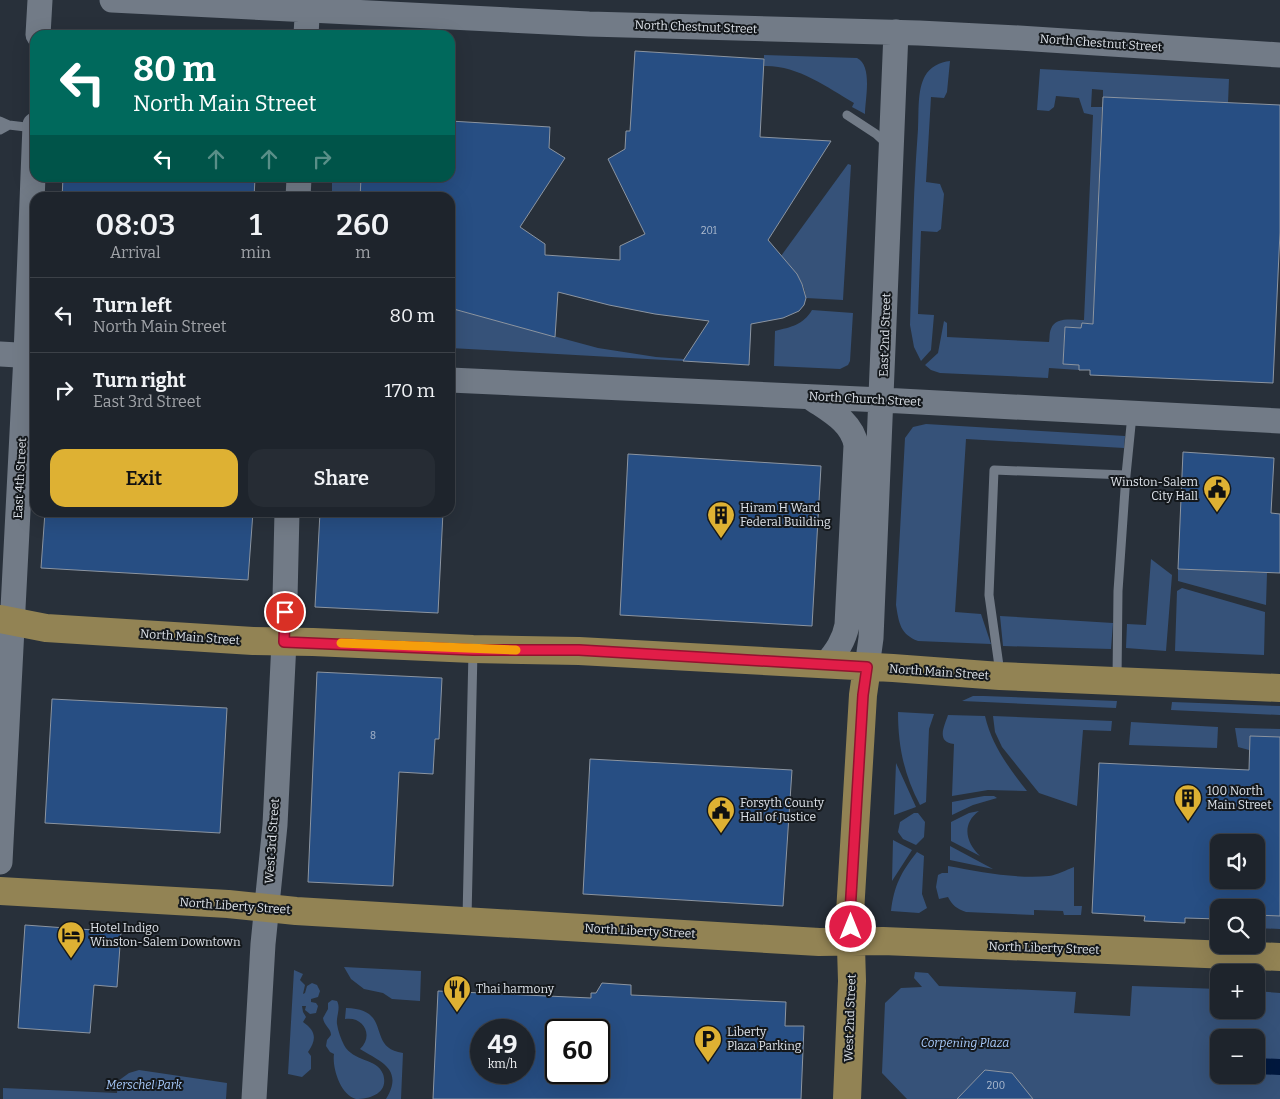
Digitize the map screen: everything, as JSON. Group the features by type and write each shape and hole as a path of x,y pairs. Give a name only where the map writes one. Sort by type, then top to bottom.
{"main road":[{"name":"North Main Street","path":"6,621 46,628 253,641 473,650 579,650 1000,676 1280,688"},
{"name":"West 2nd Street","path":"846,1099 852,981 851,903 863,695 867,667"},
{"name":"North Liberty Street","path":"0,891 819,942 883,941 1280,957"}],"street":[{"path":"38,30 40,0"},
{"name":"North Chestnut Street","path":"112,0 307,5 582,24 896,32 1019,38 1280,56"},
{"path":"306,30 307,5"},
{"name":"East 2nd Street","path":"867,667 871,638 882,400 896,32"},
{"path":"0,354 30,356"},
{"name":"East 4th Street","path":"0,862 6,621 30,356"},
{"name":"North Church Street","path":"455,380 1280,420"},
{"path":"810,397 840,418 850,429 856,444 847,625 844,639 826,664"},
{"name":"West 3rd Street","path":"254,1099 263,944 274,825 284,642 287,517"}],"lane":[{"path":"847,114 876,134 892,149"},
{"path":"0,121 9,125 30,126"},
{"path":"0,130 9,125"},
{"path":"1116,681 1118,591 1132,413"},
{"path":"1000,676 990,595 994,470 1126,475"},
{"path":"467,921 473,650"}],"green space":[{"path":"764,55 857,58 862,62 867,75 865,114 852,107 854,103 811,78 788,69 764,66"},
{"path":"950,61 947,92 944,98 931,97 926,182 940,184 944,194 941,229 937,232 921,231 918,314 934,315 931,350 921,361 914,347 910,325 920,95 922,82 930,70 943,62"},
{"path":"1040,69 1229,79 1228,103 1103,97 1103,90 1092,89 1091,107 1102,107 1093,324 1082,323 1081,328 1065,327 1063,364 1079,365 1079,370 1049,368 1048,378 940,373 931,370 925,365 938,353 944,321 947,323 947,337 1049,342 1050,331 1056,322 1061,320 1084,320 1093,115 1084,113 1079,98 1056,96 1054,107 1049,111 1037,110"},
{"path":"848,164 851,165 843,300 806,298 801,280 781,256"},
{"path":"332,182 361,182 360,192 332,192"},
{"path":"455,309 598,348 656,357 684,359 683,361 455,348"},
{"path":"812,310 853,313 850,361 848,365 840,369 774,366 775,331 801,322"},
{"path":"926,424 1125,436 1124,448 966,439 955,612 981,614 991,644 918,641 907,635 901,627 896,605 905,438 913,427"},
{"path":"1151,559 1172,575 1166,651 1126,648 1127,624 1146,625"},
{"path":"1178,569 1267,573 1266,605 1178,581"},
{"path":"1182,588 1265,612 1264,655 1175,651 1177,591"},
{"path":"1000,616 1113,623 1111,649 1003,646"},
{"path":"973,696 1117,701 1116,708 962,701"},
{"path":"1172,702 1280,706 1280,715 1171,710"},
{"path":"898,712 934,714 929,729 926,802 920,805 914,794 903,760 899,737"},
{"path":"948,715 985,716 997,747 1027,791 988,790 952,796 954,744 948,743 943,737"},
{"path":"993,716 1112,721 1111,731 1083,730 1077,806 1039,793 1002,747 995,732"},
{"path":"1131,722 1218,727 1217,748 1129,745"},
{"path":"1235,728 1280,729 1280,737 1250,736 1249,750 1238,747"},
{"path":"896,763 916,807 894,815"},
{"path":"994,796 997,798 973,805 952,815 952,802"},
{"path":"979,811 973,816 967,834 971,845 980,856 951,841 951,822 969,813"},
{"path":"914,813 918,813 925,822 924,837 916,845 903,839 898,832 900,822"},
{"path":"893,840 912,850 892,881"},
{"path":"950,846 993,869 950,860"},
{"path":"917,852 924,856 922,894 927,908 919,913 891,911 899,880"},
{"path":"948,866 1024,877 1058,874 1074,867 1074,906 1082,906 1081,915 1064,915 1063,911 1034,910 1034,915 966,912 960,910 948,897 939,899 936,887 938,875 948,873"},
{"path":"1265,915 1280,916 1280,929 1265,928"},
{"path":"344,967 421,971 420,1001 392,999 383,993 364,989 351,979"},
{"path":"294,970 303,974 300,980 305,985 303,994 307,986 312,983 317,985 320,991 318,997 311,999 311,1002 316,1003 318,1006 316,1013 310,1014 305,1010 306,1006 302,1006 306,1017 303,1022 313,1032 314,1039 308,1052 311,1056 311,1069 302,1077 288,1074"},
{"name":"Corpening Plaza","path":"915,972 928,973 939,986 1076,992 1074,1013 1130,1016 1132,986 1210,989 1210,1019 1265,1019 1265,992 1280,993 1280,1099 907,1099 882,1073 885,1003 901,988 922,987 914,978"},
{"path":"332,1000 337,1001 338,1004 337,1024 344,1045 353,1054 376,1065 383,1074 384,1086 378,1093 368,1098 356,1099 350,1096 338,1080 334,1066 334,1054 326,1046 331,1033 323,1018 328,1009 328,1003"},
{"path":"346,1008 361,1010 370,1015 375,1021 385,1044 392,1050 403,1053 401,1099 386,1099 391,1089 391,1073 382,1063 360,1049 366,1038 365,1028 357,1021 345,1019"},
{"name":"Merschel Park","path":"139,1070 227,1083 226,1099 3,1099 3,1088 117,1093 118,1081 129,1073"}],"shaded area":[{"path":"1265,1058 1280,1059 1280,1075 1265,1074"}],"building":[{"path":"635,51 764,59 760,137 831,141 768,240 797,274 806,298 804,305 799,311 783,318 751,324 749,365 683,361 709,321 655,314 558,292 555,337 455,309 455,192 360,192 361,182 455,182 455,121 550,127 549,148 565,158 520,227 545,244 545,255 620,260 620,246 645,234 608,159 625,149 626,131 630,131"},
{"path":"1103,97 1280,105 1280,232 1273,383 1090,375 1090,370 1079,370 1079,365 1063,364 1065,327 1081,328 1082,323 1093,324"},
{"path":"63,182 255,182 254,192 62,192"},
{"name":"Winston-Salem City Hall","path":"1183,452 1274,458 1271,513 1280,514 1280,573 1178,569"},
{"name":"Hiram H Ward Federal Building","path":"628,454 821,466 812,626 620,615"},
{"path":"45,517 253,517 248,580 41,568"},
{"path":"320,517 443,517 438,613 315,607"},
{"path":"317,672 442,678 439,739 435,739 433,774 399,772 393,886 308,882"},
{"path":"52,699 227,708 220,833 45,823"},
{"name":"100 North Main Street","path":"1250,736 1280,737 1280,916 1265,915 1265,899 1210,899 1210,919 1185,918 1185,923 1144,921 1145,916 1092,913 1099,763 1249,770"},
{"path":"590,759 792,770 783,906 583,894"},
{"name":"Hotel Indigo Winston-Salem Downtown","path":"25,925 121,932 117,987 94,985 90,1033 18,1028"},
{"name":"Liberty Plaza Parking","path":"602,983 631,985 631,995 786,1002 785,1026 804,1026 801,1099 433,1099 438,991 591,998 591,993 596,993"},
{"path":"985,1070 1012,1073 1033,1099 957,1099"}],"slow traffic":[{"path":"341,643 473,650 516,650"}],"place":[{"name":"Winston-Salem City Hall","path":"1217,513"},
{"name":"Hiram H Ward Federal Building","path":"721,539"},
{"name":"100 North Main Street","path":"1188,822"},
{"name":"Forsyth County Hall of Justice","path":"721,834"},
{"name":"Hotel Indigo Winston-Salem Downtown","path":"71,959"},
{"name":"Thai harmony","path":"457,1013"},
{"name":"Liberty Plaza Parking","path":"708,1063"}],"route":[{"path":"285,612 284,642 473,650 579,650 867,667 863,695 850,913 851,927"}]}
